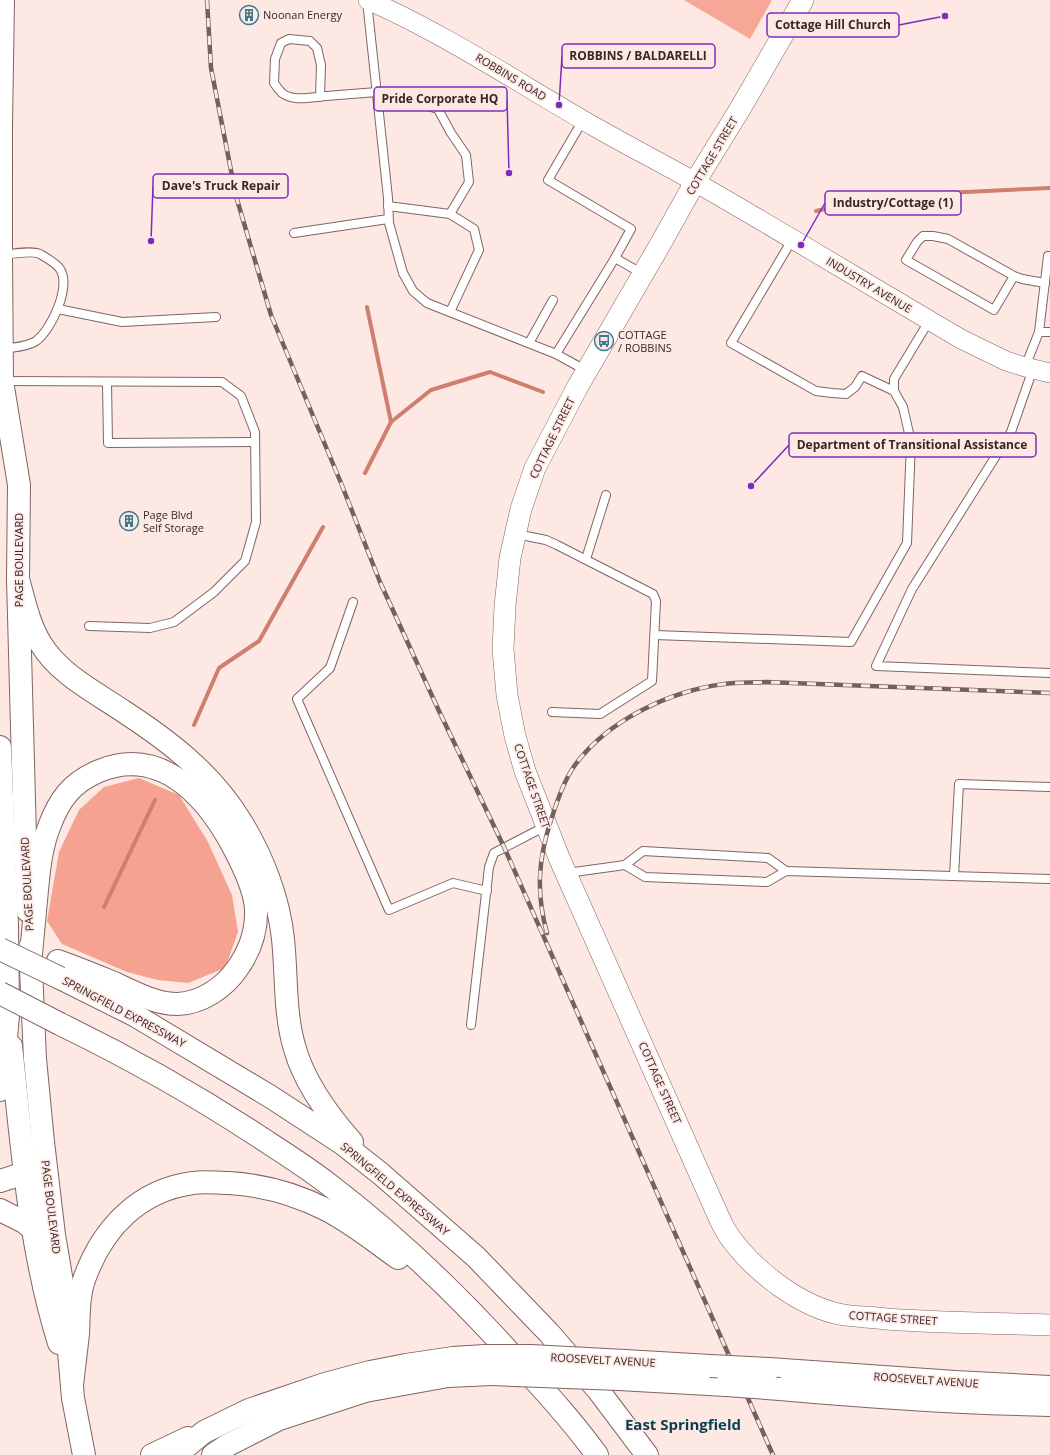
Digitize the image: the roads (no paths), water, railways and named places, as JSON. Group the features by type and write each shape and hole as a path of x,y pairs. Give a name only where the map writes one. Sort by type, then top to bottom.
{"main road":[{"name":"PAGE BOULEVARD","path":"0,415 2,382 1,169 3,0"},
{"name":"COTTAGE STREET","path":"804,0 695,182 555,428 535,468 521,509 510,558 503,650 507,694 515,736 525,771 546,826 566,874 714,1204 720,1222 729,1236 759,1270 793,1295 817,1306 843,1315 905,1320 1050,1325"},
{"name":"PAGE BOULEVARD","path":"2,382 20,485 18,579 25,837 35,1059 54,1236 64,1294 73,1398 84,1455"},
{"path":"18,579 35,632 41,644 51,657 73,677 186,756 212,782 239,818 255,847 280,919 283,938 289,1019 297,1054 311,1087 325,1109 343,1132 381,1174"},
{"name":"PAGE BOULEVARD","path":"0,747 8,1015 25,1173 43,1285 72,1385"},
{"path":"0,938 59,969 86,971 145,998 173,1004 190,1002 210,994 226,982 240,965 250,949 254,934 256,910 254,895 243,867 222,828 201,799 182,781 171,774 152,766 129,764 106,768 92,774 74,786 66,794 58,806 48,828 41,856 31,954"},
{"name":"SPRINGFIELD EXPRESSWAY","path":"0,949 59,969 271,1096 343,1144 381,1174 476,1257 539,1322 598,1390 647,1455"},
{"path":"0,994 171,1082 242,1125 305,1167 336,1190 378,1224 473,1312 550,1396 597,1455"},
{"path":"0,1090 8,1015"},
{"path":"0,1181 25,1173 46,1169"},
{"path":"72,1385 82,1285 94,1256 106,1235 117,1222 139,1203 162,1190 193,1183 238,1184 264,1187 282,1192 324,1209 363,1234 473,1312"},
{"path":"0,1210 24,1222 34,1230"},
{"name":"ROOSEVELT AVENUE","path":"213,1455 228,1445 279,1419 365,1391 448,1376 488,1365 532,1356 726,1385 882,1398 1050,1406"},
{"name":"ROOSEVELT AVENUE","path":"176,1455 204,1432 249,1410 325,1384 370,1372 453,1358 488,1365"},
{"name":"ROOSEVELT AVENUE","path":"622,1370 710,1366 1050,1387"},
{"path":"152,1455 204,1432"}],"street":[{"name":"ROBBINS ROAD","path":"367,0 398,13 432,31 583,120 695,182"},
{"name":"INDUSTRY AVENUE","path":"695,182 960,339 1006,361 1036,370"}],"lane":[{"path":"367,0 388,202 388,219 403,273 413,291 427,303 556,354 587,372"},
{"path":"320,97 321,65 317,48 310,41 289,39 281,43 275,59 274,83 282,93 294,98 320,97 377,92 438,109 451,133 466,155 469,182 450,214"},
{"path":"556,354 615,258 631,229 548,180 583,120"},
{"path":"388,202 450,214 474,230 480,250 450,312"},
{"path":"294,233 388,219"},
{"path":"1014,276 994,310 906,260 917,242 923,236 932,236 948,239 1022,280 1045,283"},
{"path":"792,240 731,342 816,391 846,394 855,387 862,376 894,391"},
{"path":"1,255 38,253 60,269 62,280 61,301 58,310 47,330 36,341 24,346 2,349"},
{"path":"1050,256 1048,256 1045,283 1047,296 1039,332 1036,370 1011,432 912,589 876,666 1050,673"},
{"path":"615,258 643,274"},
{"path":"529,343 553,300"},
{"path":"58,310 122,322 216,317"},
{"path":"655,635 851,642 908,543 911,442 903,407 894,391 894,379 929,321"},
{"path":"1039,332 1050,332"},
{"path":"2,382 222,382 241,396 255,432 256,522 245,561 214,592 174,622 150,628 89,626"},
{"path":"107,383 108,444 255,442"},
{"path":"586,559 606,495"},
{"path":"515,534 546,540 586,559 653,594 656,601 652,681 600,714 552,712"},
{"path":"353,602 330,668 297,699 389,910 453,883 487,891"},
{"path":"954,876 959,784 1050,787"},
{"path":"471,1025 489,867 494,853 546,826"},
{"path":"566,874 625,865 643,851 768,858 786,871"},
{"path":"625,865 645,877 766,882 786,871 1050,879"}],"waterway":[{"path":"816,211 881,196 1050,188"},
{"path":"367,307 391,422"},
{"path":"365,473 391,422 431,390 490,372 543,392"},
{"path":"194,725 219,668 259,641 323,527"},
{"path":"104,907 155,800"}],"railway":[{"path":"207,0 211,68 236,196 271,315 341,483 380,582 439,711 504,847 773,1455"},
{"path":"547,933 541,904 541,863 543,849 561,791 567,777 589,749 622,721 642,710 683,693 724,684 739,683 766,682 1050,693"}],"place":[{"name":"Noonan Energy","path":"249,15"},
{"name":"Cottage Hill Church","path":"945,16"},
{"name":"ROBBINS / BALDARELLI","path":"559,105"},
{"name":"Pride Corporate HQ","path":"509,173"},
{"name":"Dave's Truck Repair","path":"151,241"},
{"name":"Industry/Cottage (1)","path":"801,245"},
{"name":"COTTAGE / ROBBINS","path":"604,341"},
{"name":"Department of Transitional Assistance","path":"751,486"},
{"name":"Page Blvd Self Storage","path":"129,521"}],"district":[{"name":"East Springfield","path":"683,1425"}]}
